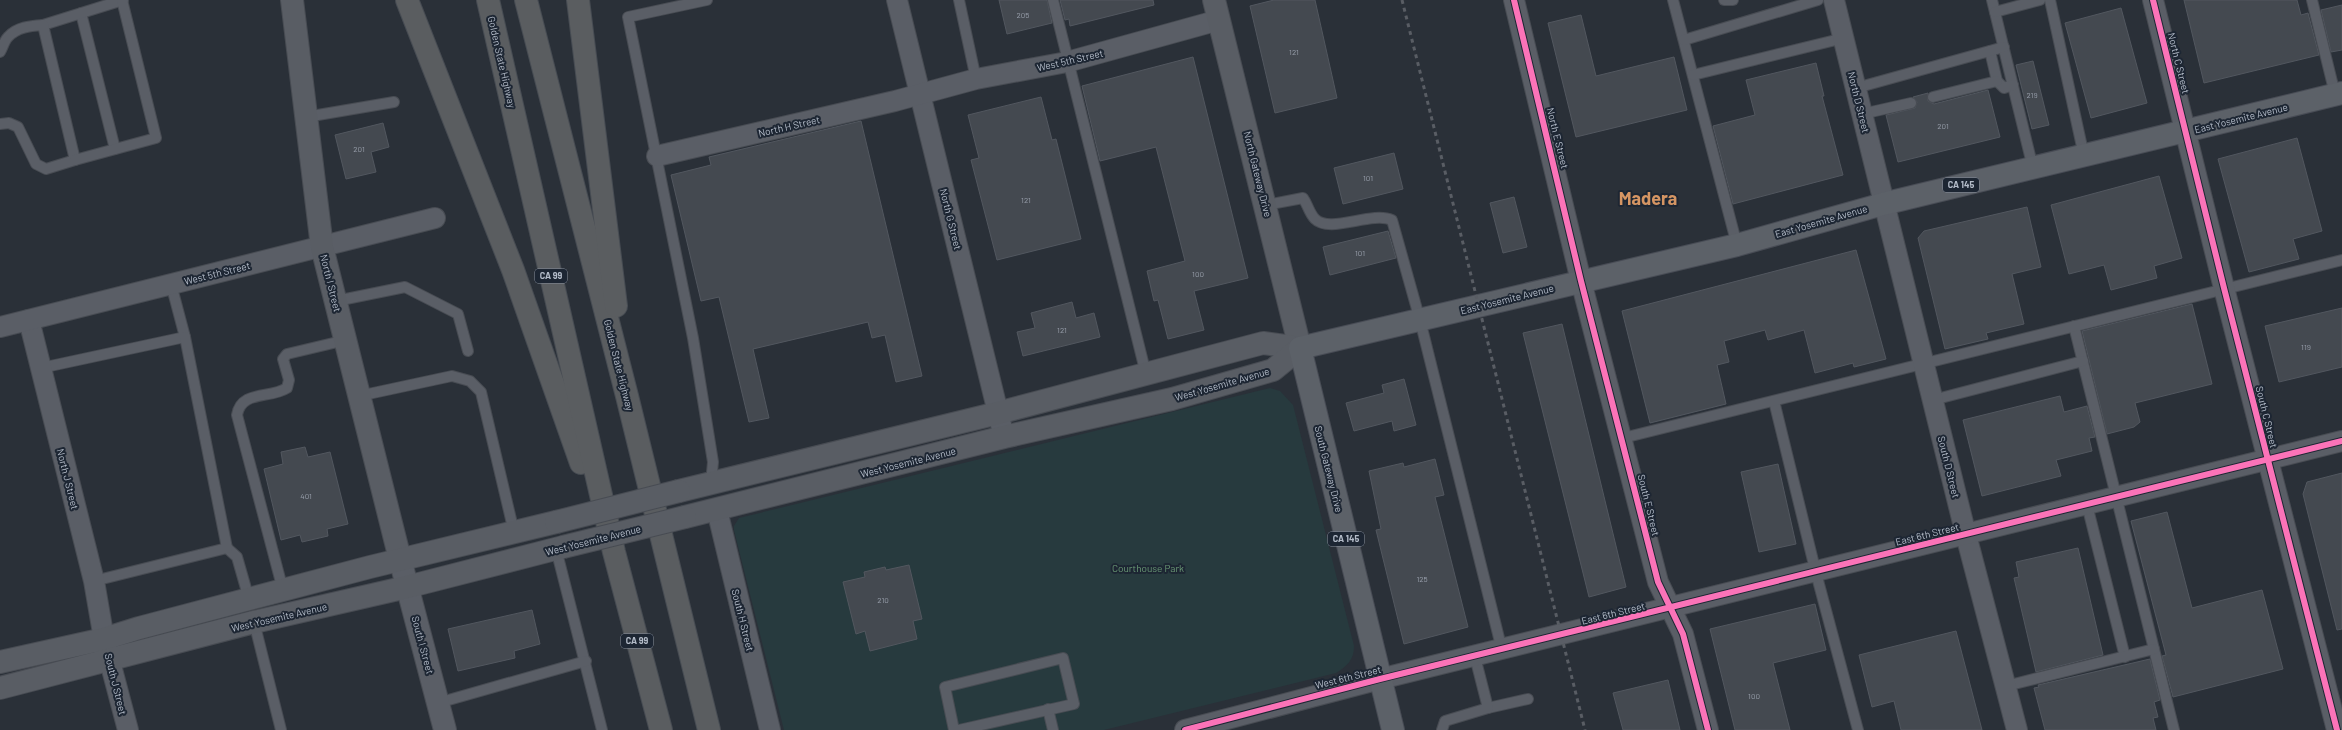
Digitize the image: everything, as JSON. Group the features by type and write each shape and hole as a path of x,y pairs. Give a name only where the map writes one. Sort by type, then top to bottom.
{"highway":[{"path":"407,0 513,270 614,552"},
{"name":"Golden State Highway","path":"488,0 614,552 660,730"},
{"name":"Golden State Highway","path":"526,0 627,396 709,730"},
{"path":"578,0 627,396"}],"main road":[{"name":"North I Street","path":"292,0 322,247 400,560"},
{"name":"North Gateway Drive","path":"1216,10 1266,205 1300,348"},
{"name":"East Yosemite Avenue","path":"1300,348 1738,245 1883,204 2186,132 2339,93"},
{"name":"West Yosemite Avenue","path":"0,688 107,649 138,628 282,590 998,413 1263,343 1300,348"},
{"name":"West Yosemite Avenue","path":"0,662 107,649 254,622 407,587 1004,437 1172,399 1273,370 1300,348"},
{"name":"South Gateway Drive","path":"1300,348 1393,730"},
{"path":"711,483 717,510"}],"street":[{"name":"North G Street","path":"897,0 1004,437"},
{"name":"North E Street","path":"1514,0 1581,281"},
{"name":"North D Street","path":"1834,0 1883,204"},
{"name":"North C Street","path":"2153,0 2186,132"},
{"name":"West 5th Street","path":"920,94 976,79 1067,62 1216,10"},
{"name":"North H Street","path":"657,156 920,94"},
{"name":"South C Street","path":"2186,132 2224,288 2337,730"},
{"name":"South D Street","path":"1883,204 1966,535 2017,730"},
{"name":"West 5th Street","path":"0,327 435,218"},
{"name":"South E Street","path":"1581,281 1623,438 1658,582 1683,634 1708,730"},
{"name":"North J Street","path":"29,320 94,581 107,649"},
{"name":"East 6th Street","path":"1509,648 2342,442"},
{"name":"South H Street","path":"717,510 770,730"},
{"name":"South I Street","path":"400,560 438,702 444,730"},
{"name":"West 6th Street","path":"1185,730 1231,724 1380,680 1509,648"},
{"name":"South J Street","path":"107,649 128,730"}],"lane":[{"path":"0,52 7,38 16,30 28,26 43,25 122,0 156,138 46,169 36,164 18,127 10,123 0,124"},
{"path":"707,0 628,17 693,338 713,462 711,483"},
{"path":"958,0 976,79"},
{"path":"1053,0 1067,62 1146,374"},
{"path":"1673,0 1738,245"},
{"path":"1724,0 1733,0"},
{"path":"1684,40 1818,0"},
{"path":"1992,0 2033,168"},
{"path":"1995,12 2040,0"},
{"path":"2050,0 2084,156"},
{"path":"2312,0 2339,93"},
{"path":"81,13 115,149"},
{"path":"43,25 75,160"},
{"path":"1693,74 1844,38"},
{"path":"1856,88 2004,47"},
{"path":"1990,51 1997,81 2004,88 2013,85"},
{"path":"1936,97 1997,81"},
{"path":"306,117 394,102"},
{"path":"1862,114 1909,104"},
{"path":"1266,205 1303,198 1315,220 1325,225 1378,217 1392,220 1509,648"},
{"path":"1623,438 2342,260"},
{"path":"171,284 185,337 227,548 237,557 249,599"},
{"path":"336,301 405,287 458,314 468,351"},
{"path":"2074,326 2174,730"},
{"path":"40,368 185,337"},
{"path":"282,590 237,415 238,407 242,401 280,392 287,388 289,380 283,359 287,354 346,340"},
{"path":"1933,400 2083,361"},
{"path":"359,396 452,376 470,381 481,392 514,532"},
{"path":"1774,401 1816,572 1858,730"},
{"path":"2088,505 2125,657"},
{"path":"94,581 227,548"},
{"path":"559,548 602,730"},
{"path":"254,622 281,730"},
{"path":"2006,686 2154,649"},
{"path":"1475,657 1488,708"},
{"path":"954,730 944,687 1063,658 1074,704 959,730"},
{"path":"438,702 586,660"},
{"path":"1442,730 1445,720 1528,699"},
{"path":"1048,710 1053,730"}],"green space":[{"name":"Courthouse Park","path":"1270,388 1280,391 1293,405 1354,646 1353,655 1347,665 1336,673 1104,730 784,730 734,530 734,526 739,518"}],"building":[{"path":"999,0 1047,0 1052,23 1007,34"},
{"path":"1060,0 1153,0 1154,5 1070,26 1069,19 1065,20"},
{"path":"1274,0 1315,0 1337,98 1275,113 1250,6"},
{"path":"2184,0 2297,0 2301,15 2308,13 2319,55 2204,83"},
{"path":"2342,5 2342,50 2331,52 2321,10"},
{"path":"2121,8 2147,103 2091,118 2065,23"},
{"path":"1581,15 1596,76 1674,57 1687,110 1576,137 1548,23"},
{"path":"1193,57 1248,278 1194,291 1204,330 1168,339 1158,300 1154,301 1147,271 1185,261 1156,147 1100,161 1082,86"},
{"path":"2033,61 2049,125 2032,129 2016,65"},
{"path":"1816,63 1824,96 1822,96 1843,175 1733,204 1713,126 1755,115 1746,80"},
{"path":"1988,90 2000,137 1898,162 1886,115 1915,108 1917,102 1913,97 1928,93 1928,101 1934,104"},
{"path":"1041,97 1052,140 1056,139 1081,239 997,260 971,160 979,158 968,115"},
{"path":"861,121 922,376 896,382 885,335 872,338 868,322 753,349 769,418 749,422 719,297 701,301 671,175 711,165 709,157"},
{"path":"383,123 389,147 371,152 376,172 346,179 335,135"},
{"path":"2297,138 2322,231 2293,239 2299,259 2249,272 2218,159"},
{"path":"1394,153 1403,189 1343,204 1334,168"},
{"path":"2159,176 2182,258 2154,266 2157,278 2111,290 2104,265 2069,274 2051,205"},
{"path":"1514,197 1527,247 1503,253 1490,203"},
{"path":"2027,207 2041,267 2012,274 2024,324 1986,333 1988,339 1945,349 1918,238 1924,231"},
{"path":"1388,231 1396,258 1330,275 1323,247"},
{"path":"1856,250 1886,359 1854,367 1853,363 1815,373 1804,330 1768,340 1765,330 1724,341 1729,362 1717,365 1726,404 1650,423 1622,311"},
{"path":"1072,302 1076,318 1094,313 1100,337 1023,356 1017,332 1035,328 1031,313"},
{"path":"2192,304 2212,384 2135,403 2140,422 2134,427 2107,434 2082,331"},
{"path":"2342,308 2342,367 2279,382 2265,326"},
{"path":"1562,324 1626,587 1589,597 1523,333"},
{"path":"1404,379 1416,425 1394,431 1392,421 1354,431 1346,403 1384,393 1382,385"},
{"path":"2060,396 2064,412 2087,406 2095,437 2089,438 2092,451 2056,460 2061,476 1982,496 1963,420"},
{"path":"305,447 308,457 330,452 348,524 327,529 328,536 302,542 300,535 281,540 264,469 283,464 281,452"},
{"path":"1435,459 1444,495 1435,497 1468,627 1404,644 1376,530 1381,529 1369,471 1403,463 1404,467"},
{"path":"1778,464 1796,544 1759,552 1741,472"},
{"path":"2342,473 2342,629 2337,630 2303,494 2307,482"},
{"path":"2167,512 2192,608 2262,590 2283,669 2173,697 2162,656 2166,655 2131,521"},
{"path":"2078,548 2103,655 2036,672 2014,578 2019,577 2016,562"},
{"path":"909,565 922,619 913,621 917,639 870,651 865,631 856,634 843,582 865,577 864,572 885,567 886,570"},
{"path":"1815,604 1826,650 1773,663 1790,730 1735,730 1710,629"},
{"path":"532,610 540,644 514,651 515,658 458,671 448,629"},
{"path":"1956,631 1982,730 1901,730 1894,701 1872,707 1859,655"},
{"path":"2150,659 2160,700 2154,702 2158,717 2153,718 2156,730 2045,730 2034,688 2039,687 2038,685"},
{"path":"1668,680 1680,730 1623,730 1613,693"}],"railway":[{"path":"1402,0 1585,730"}],"cycle path":[{"path":"1514,0 1581,281 1658,582 1683,634 1708,730"},
{"path":"2153,0 2224,288 2337,730"},
{"path":"1185,730 1380,679 2342,441"}],"district":[{"name":"Madera","path":"1648,199"}]}
